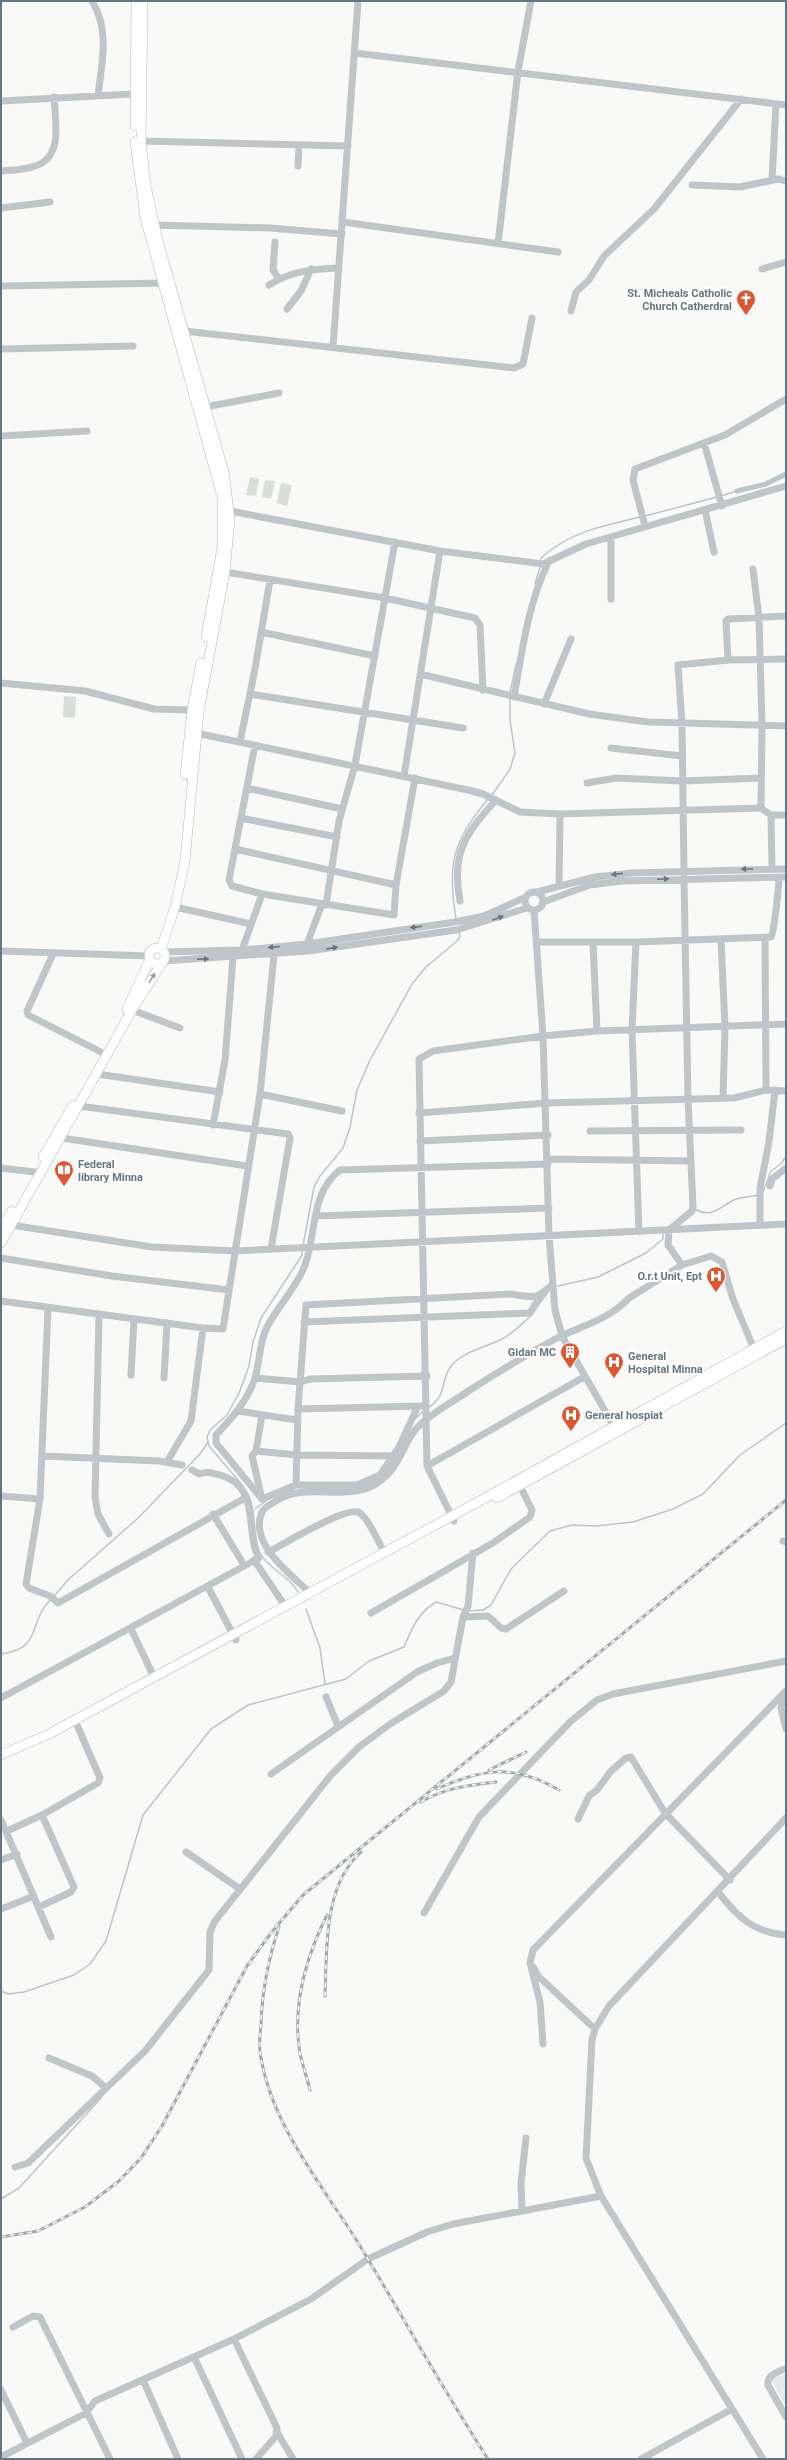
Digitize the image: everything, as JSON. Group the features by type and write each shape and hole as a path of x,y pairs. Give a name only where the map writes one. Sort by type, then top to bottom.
{"main road":[{"path":"1,1229 158,955 176,880 192,710 222,548 223,512 220,483 167,283 140,194 135,142 134,94 136,1"},
{"path":"1,1244 98,1074 132,1010 158,955 175,907 185,861 196,732 225,572 230,511 224,472 184,331 167,283 146,186 141,142 143,1"},
{"path":"1,1755 49,1734 154,1677 234,1637 285,1606 385,1553 520,1486 754,1348 786,1332"},
{"path":"1,1761 77,1726 234,1637 615,1429 786,1339"}],"street":[{"path":"92,1 101,19 103,31 98,95"},
{"path":"333,346 358,1"},
{"path":"498,244 518,71 531,1"},
{"path":"355,54 518,71 786,105"},
{"path":"1,101 54,97 134,94"},
{"path":"1,171 35,166 52,154 55,141 54,97"},
{"path":"571,311 576,292 590,280 604,256 654,209 741,99"},
{"path":"772,180 776,104"},
{"path":"141,142 348,146"},
{"path":"298,145 298,166"},
{"path":"692,185 740,187 772,180 782,179 786,182"},
{"path":"1,208 50,202"},
{"path":"343,222 558,252"},
{"path":"154,225 270,228 342,234"},
{"path":"275,242 273,270 279,279"},
{"path":"762,268 786,262"},
{"path":"269,285 279,279 312,269 339,268"},
{"path":"286,310 301,291 312,269"},
{"path":"1,286 167,283"},
{"path":"184,331 333,346 518,368 523,364 532,318"},
{"path":"1,349 133,346"},
{"path":"205,407 279,393"},
{"path":"645,524 633,480 635,469 704,443 741,427 775,404 786,399"},
{"path":"1,436 87,431"},
{"path":"704,443 720,500"},
{"path":"230,511 440,551 534,563 546,562 582,546 645,524 705,510 720,500 786,486"},
{"path":"705,510 714,552"},
{"path":"611,537 611,599"},
{"path":"307,944 324,904 332,870 342,809 346,803 355,765 395,542"},
{"path":"404,776 440,551"},
{"path":"510,697 533,603 546,562"},
{"path":"753,568 759,618 762,726 761,808"},
{"path":"225,572 385,598 430,607 479,621 483,690"},
{"path":"240,742 270,580"},
{"path":"728,660 726,621 786,616"},
{"path":"261,632 375,656"},
{"path":"544,704 571,639"},
{"path":"684,870 682,724 678,665 728,660 786,659"},
{"path":"420,674 510,697 589,714 648,722 786,726"},
{"path":"1,683 85,691 154,708 192,710"},
{"path":"250,694 463,728"},
{"path":"196,732 355,765 483,794 520,812 560,814 761,808 772,815 786,815"},
{"path":"255,745 230,883 232,886 262,894 393,915 396,885 415,778"},
{"path":"611,748 682,756"},
{"path":"587,783 616,778 682,781 761,778"},
{"path":"247,788 342,809"},
{"path":"460,901 456,868 458,855 484,813 495,799"},
{"path":"559,886 560,814"},
{"path":"772,815 772,869"},
{"path":"241,818 337,837"},
{"path":"235,849 396,885"},
{"path":"1,950 53,954 158,955 234,958 274,955 455,926 467,920 484,916 524,898 529,892 537,892 602,876 684,870 786,869"},
{"path":"158,955 307,944 455,926 469,928 540,907 543,902 590,885 634,880 782,877 775,903 773,935 765,937 721,940 537,942"},
{"path":"682,1265 668,1245 669,1230 693,1209 688,1099 688,1028 684,878"},
{"path":"537,892 541,895 543,902"},
{"path":"242,950 262,894"},
{"path":"524,898 531,909 537,942 547,1103 550,1236 555,1310 562,1336 615,1429"},
{"path":"175,907 251,924"},
{"path":"765,937 766,1090"},
{"path":"721,940 725,1027 723,1098"},
{"path":"593,942 597,1031"},
{"path":"636,942 632,1030 638,1232"},
{"path":"53,954 27,1011 28,1015 103,1053"},
{"path":"1,1301 220,1330 224,1327 247,1166 260,1094 274,955"},
{"path":"212,1125 220,1092 225,1060 234,958"},
{"path":"132,1010 180,1028"},
{"path":"453,1518 427,1466 427,1376 423,1299 418,1064 422,1055 433,1051 543,1036 597,1031 765,1026 786,1024"},
{"path":"98,1074 220,1092"},
{"path":"419,1113 547,1103 723,1098 748,1096 766,1090 786,1091"},
{"path":"760,1225 760,1195 773,1118 775,1090"},
{"path":"260,1094 342,1111"},
{"path":"79,1106 254,1131 285,1132 290,1138 272,1249"},
{"path":"590,1131 742,1130"},
{"path":"420,1141 548,1135"},
{"path":"62,1138 247,1166"},
{"path":"262,1499 216,1443 216,1435 238,1411 255,1378 264,1334 303,1271 310,1248 322,1191 329,1179 340,1170 420,1168 548,1161 691,1161"},
{"path":"1,1168 35,1172"},
{"path":"770,1186 772,1179 786,1168"},
{"path":"316,1216 549,1208"},
{"path":"11,1225 152,1247 235,1251 786,1224"},
{"path":"310,1593 268,1552 261,1530 261,1516 265,1508 279,1499 296,1492 310,1490 354,1492 377,1484 394,1468 419,1426 427,1418 494,1375 562,1336 610,1314 624,1305 629,1298 682,1265 710,1256 722,1262 733,1299 754,1348"},
{"path":"1,1258 112,1276 229,1290"},
{"path":"304,1322 424,1319 530,1313 540,1296 553,1284"},
{"path":"296,1485 297,1420 305,1306 308,1304 510,1294 529,1297 540,1296"},
{"path":"48,1308 40,1499 26,1584 28,1588 50,1596 57,1603 213,1514 245,1498"},
{"path":"99,1314 95,1459 96,1507 109,1534"},
{"path":"131,1375 134,1319"},
{"path":"164,1378 167,1323"},
{"path":"167,1462 191,1421 203,1328"},
{"path":"255,1378 300,1382 310,1379 427,1376"},
{"path":"427,1466 584,1377"},
{"path":"298,1409 417,1408 427,1405"},
{"path":"262,1499 296,1485 357,1485 380,1475 394,1456 417,1408"},
{"path":"238,1411 297,1420"},
{"path":"262,1415 256,1451 252,1456 262,1499"},
{"path":"256,1451 297,1455 394,1456"},
{"path":"43,1456 167,1462 182,1466"},
{"path":"1,1698 131,1629 259,1558 253,1543 251,1512 245,1498 231,1478 206,1471 199,1474 192,1470"},
{"path":"371,1613 473,1553 494,1543 530,1516 532,1510 520,1486"},
{"path":"1,1496 40,1499"},
{"path":"268,1552 331,1518 354,1511 359,1512 365,1519 385,1553"},
{"path":"213,1514 244,1565"},
{"path":"15,2167 28,2163 145,2051 209,1970 210,1932 215,1921 331,1775 359,1747 390,1724 444,1691 451,1682 464,1615 468,1606 473,1553"},
{"path":"254,1560 285,1606"},
{"path":"208,1587 234,1637"},
{"path":"464,1615 488,1616 501,1628 506,1628 564,1591"},
{"path":"131,1629 154,1677"},
{"path":"271,1774 417,1672 437,1663 455,1658"},
{"path":"424,1913 479,1817 564,1728 591,1704 613,1694 786,1661"},
{"path":"786,1691 781,1708 786,1729"},
{"path":"543,2044 540,2002 530,1963 533,1950 665,1813 786,1691"},
{"path":"326,1697 338,1726"},
{"path":"7,1831 42,1815 100,1780 77,1726"},
{"path":"578,1819 585,1800 597,1790 611,1771 628,1757 631,1758 665,1813 730,1880"},
{"path":"39,1907 71,1892 74,1887 42,1815"},
{"path":"763,2459 601,2196 586,2158 595,2029 609,2006 730,1880 786,1818"},
{"path":"1,1820 17,1854 51,1937"},
{"path":"186,1852 240,1889"},
{"path":"1,1860 17,1854"},
{"path":"718,1892 746,1923 763,1930 786,1934"},
{"path":"1,1909 34,1896"},
{"path":"530,1963 538,1976 595,2029"},
{"path":"49,2058 92,2076 106,2088"},
{"path":"522,2211 521,2183 526,2138"},
{"path":"1,2457 27,2442 86,2413 95,2401 194,2356 234,2340 311,2299 368,2259 399,2244 453,2224 601,2196"},
{"path":"13,2327 33,2316 40,2317 110,2459"},
{"path":"234,2340 277,2432 293,2459"},
{"path":"194,2356 242,2459"},
{"path":"786,2368 770,2376 768,2379 768,2385 786,2417"},
{"path":"143,2380 178,2459"},
{"path":"1,2390 27,2442"},
{"path":"641,2459 732,2409"},
{"path":"256,2459 277,2432"}],"shaded area":[{"path":"250,477 259,479 256,496 246,495"},
{"path":"265,480 275,481 271,499 262,497"},
{"path":"281,483 292,485 287,506 277,503"},
{"path":"64,696 76,697 75,718 63,717"},
{"path":"786,2374 786,2407 771,2379"}],"waterway":[{"path":"737,491 766,484 786,474"},
{"path":"721,496 737,491"},
{"path":"645,516 717,497"},
{"path":"540,561 541,558 552,549 575,536 600,527 640,517"},
{"path":"535,584 540,567"},
{"path":"510,693 516,664"},
{"path":"492,795 510,769 515,753 510,720 510,697"},
{"path":"456,919 452,884 455,855 467,828 488,799"},
{"path":"303,1246 314,1187 320,1176 343,1148 350,1127 357,1090 370,1060 412,984 426,967 457,941 460,937 459,932"},
{"path":"763,1192 771,1171 781,1164 786,1156"},
{"path":"695,1209 701,1212 712,1212 736,1199 758,1195"},
{"path":"558,1286 598,1277 646,1253 663,1239 663,1234"},
{"path":"243,1486 209,1446 207,1437 210,1430 227,1415 239,1393 249,1366 253,1342 261,1318 302,1255 302,1250"},
{"path":"537,1307 548,1292"},
{"path":"428,1408 434,1403 441,1393 448,1371 456,1361 474,1350 505,1338 532,1315"},
{"path":"416,1418 423,1411"},
{"path":"468,1611 483,1610 491,1605 511,1569 550,1531 572,1525 596,1526 633,1522 673,1509 703,1494 740,1455 786,1423"},
{"path":"54,1596 69,1579 137,1519 200,1454 208,1442"},
{"path":"246,1491 252,1505 257,1545 260,1553 264,1559 289,1581 298,1592"},
{"path":"255,1509 266,1501"},
{"path":"1,1654 23,1647 29,1641 43,1609 50,1600"},
{"path":"1,1991 8,1994 24,1992 74,1975 90,1964 106,1941 143,1815 211,1729 248,1705 346,1679 369,1661 404,1647 420,1616 436,1602 464,1610"},
{"path":"306,1609 320,1648 325,1684"},
{"path":"1,2199 19,2188 101,2098"}],"railway":[{"path":"1,2237 38,2231 85,2207 119,2181 141,2158 162,2126 247,1966 271,1933 303,1895 786,1500"},
{"path":"489,1770 526,1752"},
{"path":"437,1789 469,1777 484,1773 498,1772 528,1776 559,1790"},
{"path":"421,1802 448,1790 496,1782"},
{"path":"325,1996 327,1939 333,1900 340,1882 349,1866 361,1852"},
{"path":"310,2090 300,2054 298,2036 299,2000 307,1965 319,1931 327,1915"},
{"path":"279,1927 266,1975 260,2042 260,2052 274,2103 298,2151 357,2241 454,2405 488,2459"}],"place":[{"name":"St. Micheals Catholic Church Catherdral","path":"746,316"},
{"name":"Federal library Minna","path":"64,1187"},
{"name":"O.r.t Unit, Ept","path":"716,1293"},
{"name":"Gidan MC","path":"570,1369"},
{"name":"General Hospital Minna","path":"614,1379"},
{"name":"General hospiat","path":"571,1432"}]}
